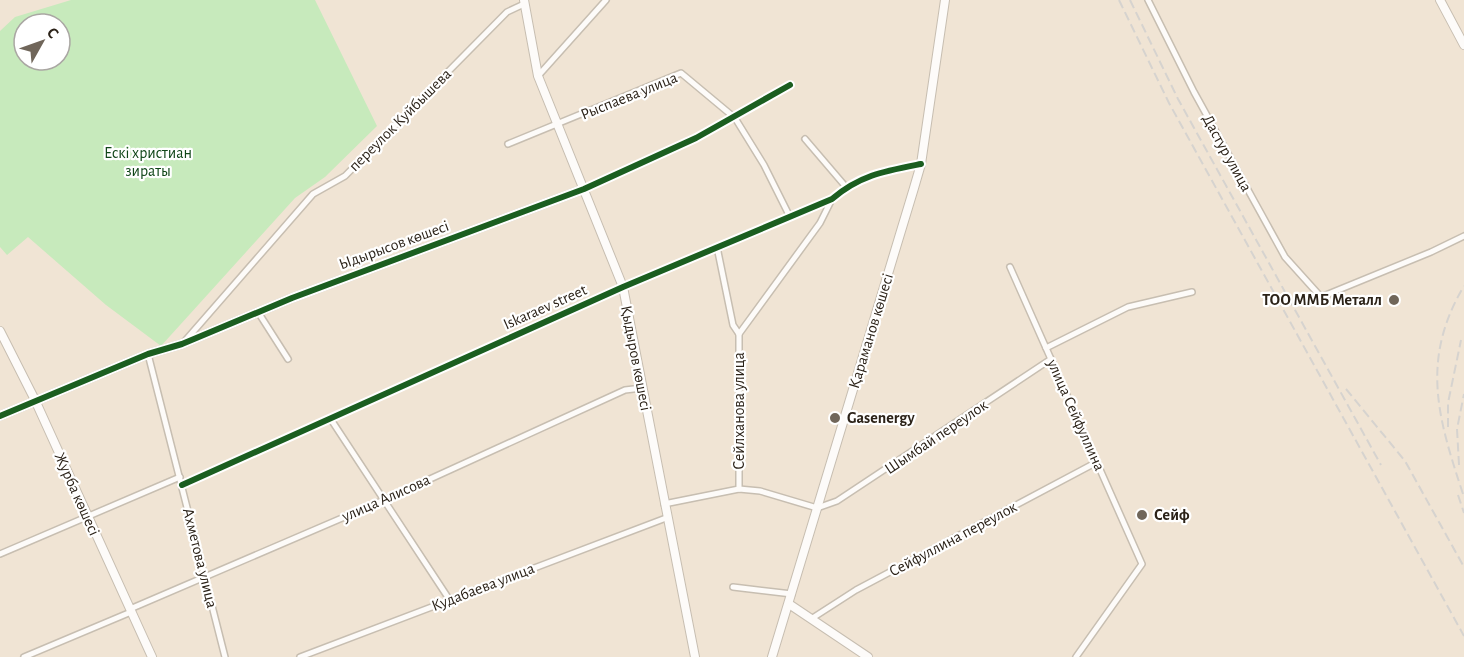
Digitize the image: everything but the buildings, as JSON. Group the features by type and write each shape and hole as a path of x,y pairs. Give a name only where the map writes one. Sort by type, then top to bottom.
{"street":[{"path":"538,76 606,0"},
{"name":"Қараманов көшесі","path":"772,657 921,164 945,0"},
{"name":"Дастур улица","path":"1148,0 1194,92 1285,257 1321,297 1464,236"},
{"path":"1440,0 1464,45"},
{"name":"Қыдыров көшесі","path":"524,2 538,76 556,126 623,287 666,518 695,657"},
{"name":"переулок Куйбышева","path":"182,344 313,194 345,176 507,12 524,2"},
{"name":"Рыспаева улица","path":"508,144 681,73 735,118 764,165 789,215"},
{"name":"Ыдырысов көшесі","path":"0,416 148,354 182,344 258,312 584,189 735,118 790,85"},
{"path":"805,139 846,187"},
{"name":"Iskaraev street","path":"182,485 623,287 789,215 832,199 846,187 879,172 921,164"},
{"name":"Сейлханова улица","path":"739,334 820,223 832,199"},
{"name":"Сейлханова улица","path":"717,247 733,325 739,334 739,489"},
{"name":"улица Сейфуллина","path":"1010,267 1142,564 1076,657"},
{"path":"1046,348 1128,307 1192,292"},
{"path":"258,312 288,359"},
{"name":"Журба көшесі","path":"0,331 35,400 152,657"},
{"name":"Ахметова улица","path":"148,354 225,657"},
{"name":"Шымбай переулок","path":"817,508 837,501 872,480 1051,359"},
{"name":"улица Алисова","path":"24,657 384,500 625,390 642,388"},
{"path":"330,418 449,599"},
{"name":"Сейфуллина переулок","path":"811,619 856,590 1097,462"},
{"path":"0,554 180,477"},
{"path":"664,504 739,489 760,491 817,508"},
{"name":"Кудабаева улица","path":"300,657 666,518"},
{"path":"733,587 792,594"},
{"path":"789,604 868,657"}],"green space":[{"name":"Ескі христиан зираты","path":"71,0 315,0 377,126 325,177 295,198 161,346 106,305 28,237 7,255 0,247 0,31 12,20 12,72 72,72 72,12 31,12"}],"railway":[{"path":"1119,0 1169,103 1464,636"},
{"path":"1130,0 1178,99 1381,465"},
{"path":"1463,494 1446,440 1438,389 1438,364 1442,339 1450,313 1464,286"},
{"path":"1448,427 1448,403 1461,340"},
{"path":"1346,389 1405,461 1464,567"},
{"path":"1459,465 1457,429 1464,394"},
{"path":"1458,495 1464,513"}],"cycle path":[{"path":"0,416 148,354 182,344 292,298 584,189 696,138 790,85"},
{"path":"182,485 623,287 832,199 863,179 921,164"}],"place":[{"name":"ТОО ММБ Металл","path":"1394,300"},
{"name":"Gasenergy","path":"835,418"},
{"name":"Сейф","path":"1142,515"}]}
